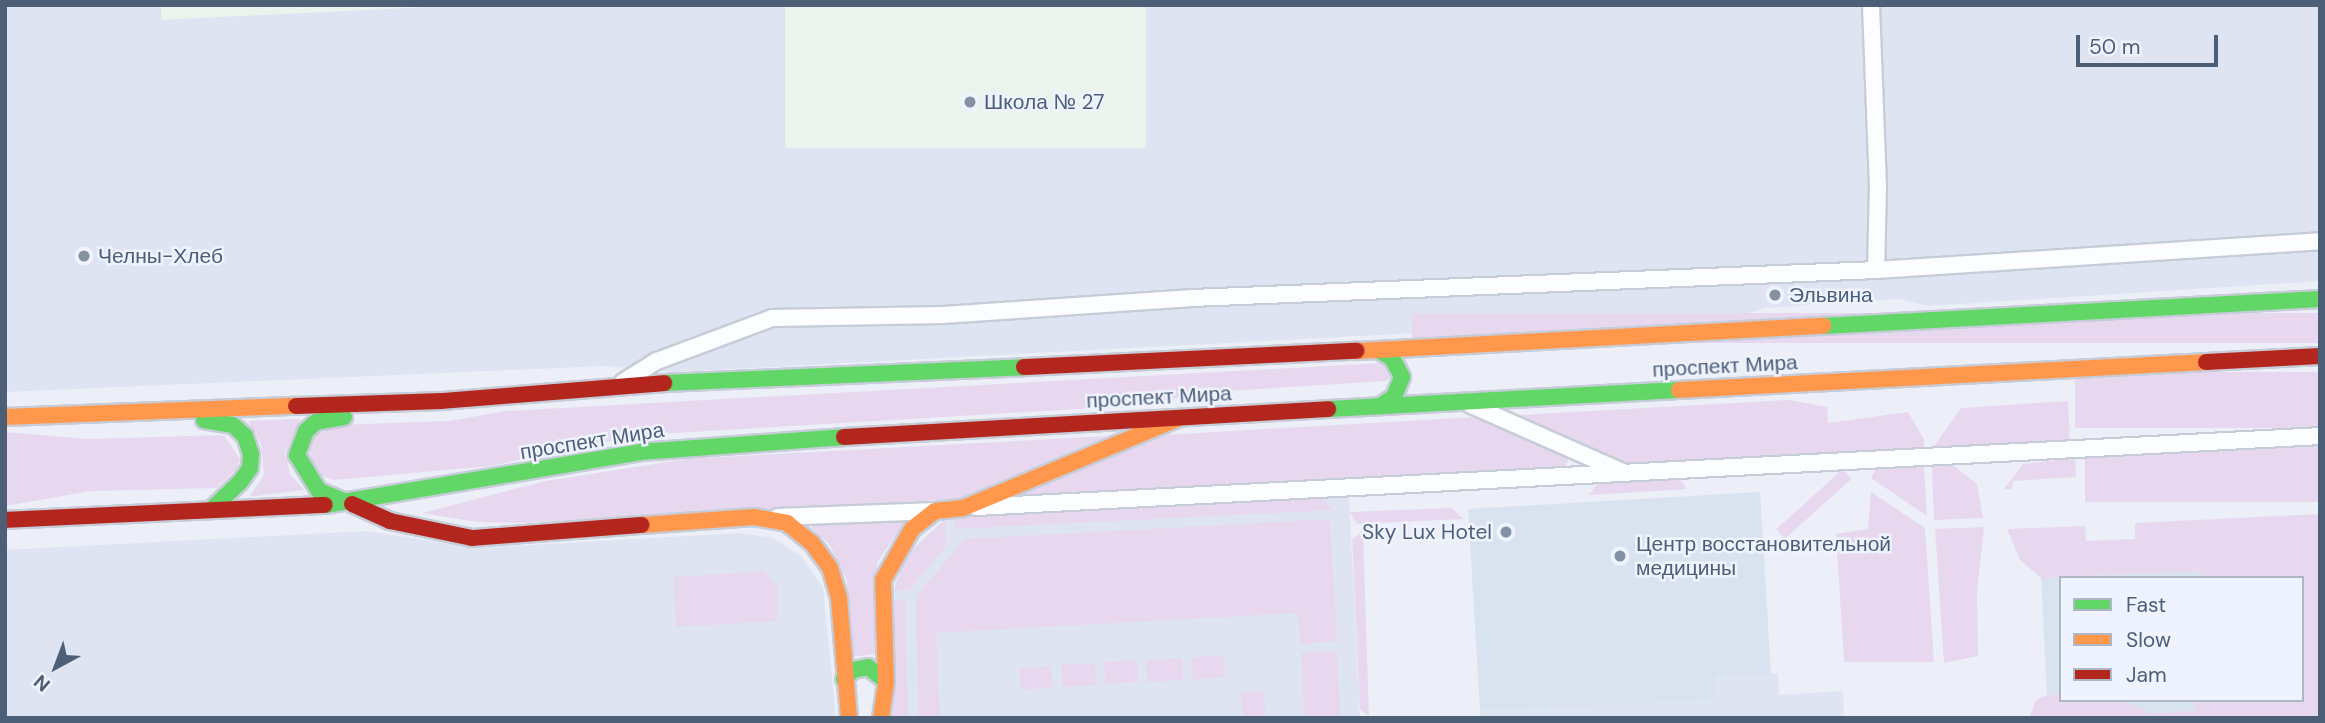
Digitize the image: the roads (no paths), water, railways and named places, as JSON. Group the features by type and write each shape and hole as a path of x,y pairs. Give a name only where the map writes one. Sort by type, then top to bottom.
{"main road":[{"name":"проспект Мира","path":"5,417 442,401 617,385 1378,350 2320,299"},
{"path":"1378,350 1392,358 1402,377 1394,397 1380,407"},
{"name":"проспект Мира","path":"5,520 213,508 352,504 641,452 1184,416 2320,356"},
{"path":"442,401 316,422 306,431 297,455 302,469 319,491 390,521 472,538 754,517 787,523 812,543 830,568 839,598 849,718"},
{"path":"170,413 233,425 245,436 250,468 213,508"},
{"path":"881,718 886,681 883,580 899,545 935,511 964,508 1184,416"},
{"path":"844,679 853,670 867,667 886,681"}],"street":[{"path":"1871,5 1878,184 1876,270"},
{"path":"617,385 657,361 772,318 943,315 1192,298 1876,270 2320,241"},
{"path":"1466,402 1627,474"},
{"path":"964,508 2320,436"},
{"path":"754,517 935,511"}],"place":[{"name":"Школа № 27","path":"970,102"},
{"name":"Челны-Хлеб","path":"84,256"},
{"name":"Эльвина","path":"1775,295"},
{"name":"Sky Lux Hotel","path":"1506,532"},
{"name":"Центр восстановительной медицины","path":"1620,556"}]}
